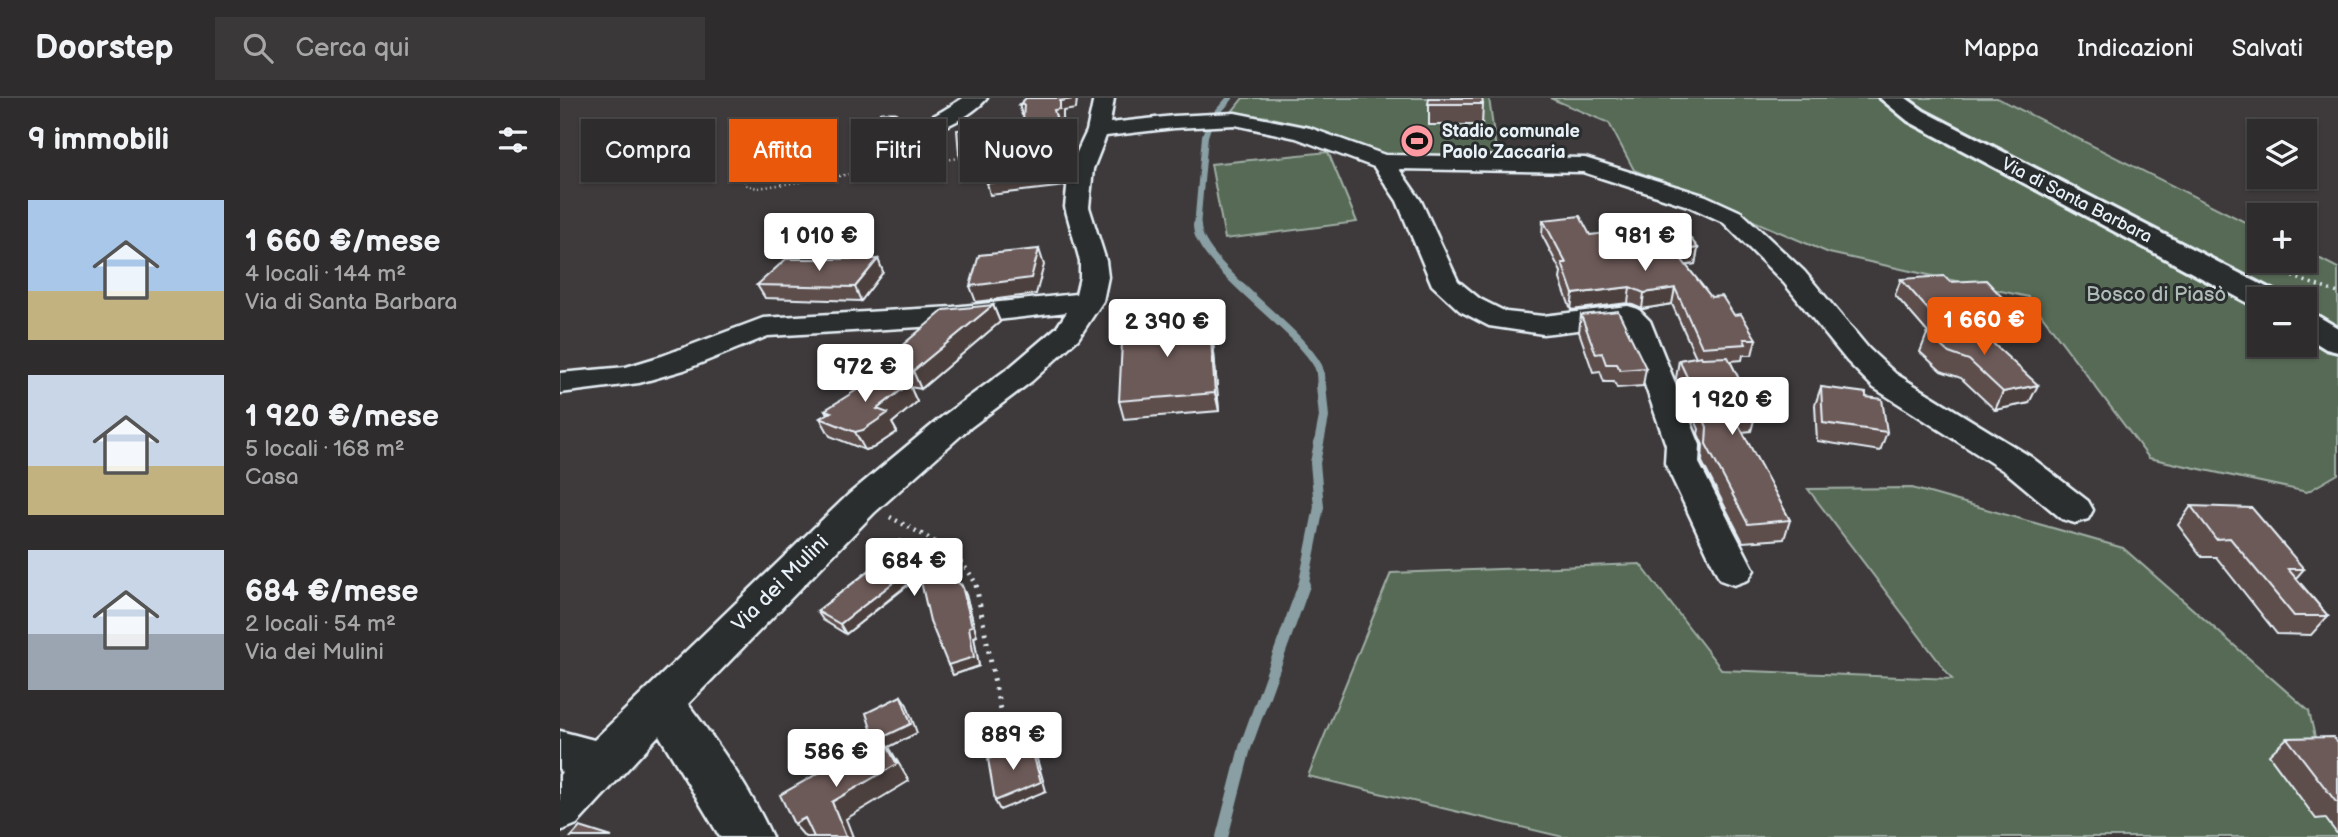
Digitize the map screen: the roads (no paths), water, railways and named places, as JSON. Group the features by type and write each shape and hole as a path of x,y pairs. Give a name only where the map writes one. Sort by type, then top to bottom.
{"street":[{"path":"888,118 888,126 894,130 914,130 928,126 977,98"},
{"name":"Via di Santa Barbara","path":"1891,98 1916,116 2247,290"},
{"name":"Via dei Mulini","path":"560,807 661,702 861,504 955,423 1021,374 1068,333 1089,301 1094,277 1093,261 1077,207 1081,169 1101,115 1234,118 1302,133 1382,162 1585,165 1697,201 1732,217 1794,277 1858,355 1885,381 2019,465 2075,510"},
{"path":"1382,162 1409,201 1446,285 1470,305 1499,320 1544,325 1628,315 1640,327 1684,445 1682,463 1734,570"},
{"path":"560,383 628,376 673,363 763,327 953,316 1089,301"},
{"path":"2317,330 2338,342"},
{"path":"661,702 694,748 747,837"},
{"path":"560,751 604,764"}],"waterway":[{"path":"1197,225 1205,136 1210,121 1230,98"},
{"path":"1197,225 1201,240 1229,276 1307,350 1319,368 1321,387"},
{"path":"1303,587 1319,507 1315,463 1324,417 1321,385"},
{"path":"1222,837 1245,748 1304,585"}],"place":[{"name":"Stadio comunale Paolo Zaccaria","path":"1417,141"}],"park label":[{"name":"Bosco di Piasò","path":"2156,294"}]}
